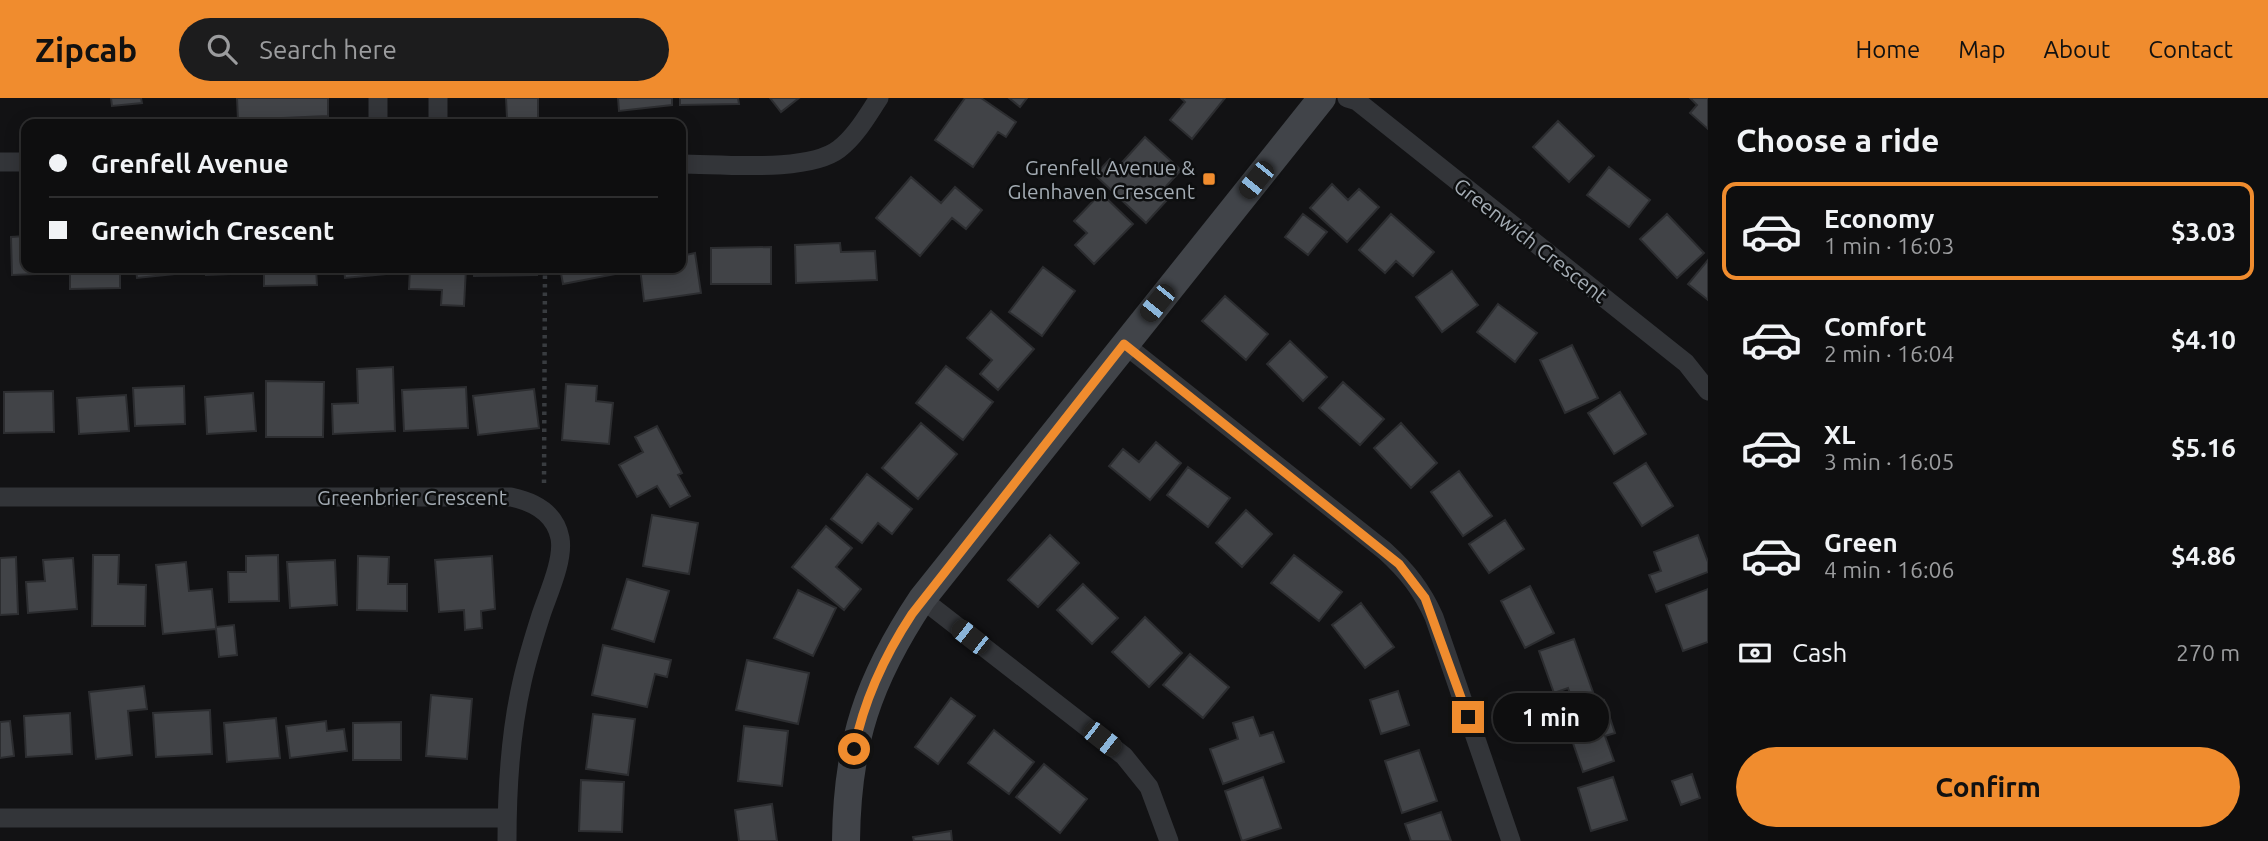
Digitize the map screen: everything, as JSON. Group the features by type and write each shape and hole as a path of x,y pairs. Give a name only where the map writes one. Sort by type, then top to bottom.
{"street":[{"path":"378,98 378,119"},
{"path":"438,98 438,119"},
{"path":"686,164 792,165 818,160 847,142 879,98"},
{"path":"846,841 850,770 859,727 885,660 922,599 1322,98"},
{"name":"Greenwich Crescent","path":"1348,98 1357,101 1686,363 1708,391"},
{"path":"0,162 21,162"},
{"path":"1124,344 1385,551 1412,578 1434,617 1511,841"},
{"name":"Greenbrier Crescent","path":"0,497 511,497 541,508 557,528 561,553 521,685 509,772 508,841"},
{"path":"922,599 1124,757 1149,787 1169,841"},
{"path":"0,818 507,818"}],"path":[{"path":"544,483 545,273"}],"building":[{"path":"111,98 141,98 142,103 112,106"},
{"path":"237,98 328,98 328,116 238,119"},
{"path":"506,98 538,98 538,118 507,118"},
{"path":"618,98 672,98 672,105 619,111"},
{"path":"680,98 738,98 739,104 680,105"},
{"path":"770,98 799,98 781,112"},
{"path":"965,98 981,98 1016,122 1006,137 998,132 973,167 935,140"},
{"path":"1009,98 1027,98 1020,107"},
{"path":"1181,98 1225,98 1192,139 1170,120 1185,102"},
{"path":"1690,98 1708,98 1708,129 1690,113 1697,105"},
{"path":"1558,121 1594,156 1569,182 1533,147"},
{"path":"1145,137 1181,170 1160,193 1167,200 1146,223 1095,175 1110,159 1118,167"},
{"path":"1609,167 1650,200 1629,227 1587,195"},
{"path":"911,177 941,203 955,187 982,210 966,229 952,218 920,256 876,218"},
{"path":"1332,184 1348,200 1359,189 1379,207 1347,242 1310,208"},
{"path":"1101,193 1133,224 1094,264 1075,245 1087,233 1074,221"},
{"path":"1303,214 1327,232 1308,255 1285,237"},
{"path":"1391,214 1434,252 1413,276 1396,261 1385,273 1359,250"},
{"path":"1667,214 1704,253 1677,278 1640,239"},
{"path":"21,236 21,273 62,273 12,275 11,237"},
{"path":"840,243 841,252 875,251 877,280 796,283 795,245"},
{"path":"771,247 771,284 711,284 711,248"},
{"path":"695,253 701,293 644,301 641,273 686,273 686,255"},
{"path":"1708,260 1708,300 1688,284"},
{"path":"1043,267 1075,291 1042,336 1009,312"},
{"path":"1452,271 1478,305 1442,332 1416,297"},
{"path":"70,273 120,273 120,288 70,289"},
{"path":"136,273 184,273 137,278"},
{"path":"206,273 256,273 206,275"},
{"path":"264,273 316,273 317,285 264,286"},
{"path":"344,273 396,273 345,278"},
{"path":"410,273 466,273 464,306 441,305 442,290 409,289"},
{"path":"474,273 537,275 474,276"},
{"path":"561,273 621,273 563,284"},
{"path":"1225,296 1268,334 1246,360 1202,321"},
{"path":"1498,304 1537,333 1515,362 1477,332"},
{"path":"991,311 1034,349 998,390 980,374 992,360 967,338"},
{"path":"1290,341 1327,377 1303,401 1267,364"},
{"path":"1572,345 1598,398 1565,413 1540,360"},
{"path":"946,366 993,402 963,440 916,403"},
{"path":"393,367 395,431 333,434 332,404 358,403 357,369"},
{"path":"266,381 324,382 323,437 266,437"},
{"path":"1343,382 1384,419 1360,445 1319,408"},
{"path":"566,384 597,386 596,401 613,403 609,444 562,440"},
{"path":"184,386 185,424 135,426 133,388"},
{"path":"466,387 468,428 404,431 402,390"},
{"path":"534,389 539,428 478,435 473,396"},
{"path":"53,391 54,432 4,433 4,392"},
{"path":"1620,392 1646,434 1614,454 1588,413"},
{"path":"253,393 256,431 207,434 205,397"},
{"path":"126,395 129,431 79,434 77,398"},
{"path":"921,423 957,454 918,499 882,468"},
{"path":"1401,423 1437,463 1411,488 1374,448"},
{"path":"657,426 682,473 678,475 690,496 670,507 657,486 637,497 619,465 643,452 635,437"},
{"path":"1156,442 1181,463 1150,500 1109,466 1123,449 1139,462"},
{"path":"1646,463 1673,506 1642,526 1614,483"},
{"path":"1188,467 1230,498 1208,527 1167,495"},
{"path":"1459,471 1492,516 1463,536 1431,492"},
{"path":"867,474 912,509 892,534 878,523 862,543 831,519"},
{"path":"1246,510 1272,534 1242,567 1216,543"},
{"path":"652,515 698,523 689,574 643,566"},
{"path":"1505,520 1524,549 1489,573 1469,544"},
{"path":"826,526 852,548 836,567 861,589 844,610 792,567"},
{"path":"1050,535 1079,563 1038,607 1008,580"},
{"path":"1698,535 1708,562 1708,572 1656,592 1649,575 1661,571 1654,552"},
{"path":"93,555 119,555 118,584 146,585 145,626 92,626"},
{"path":"278,555 279,601 229,602 228,572 246,572 246,556"},
{"path":"1294,555 1342,592 1319,621 1271,583"},
{"path":"358,556 389,557 388,584 407,584 407,611 357,610"},
{"path":"492,556 495,609 481,611 482,628 465,630 464,610 439,612 435,560"},
{"path":"16,557 18,614 0,615 0,558"},
{"path":"73,558 77,609 28,613 26,582 45,581 43,560"},
{"path":"335,560 337,605 290,608 287,562"},
{"path":"186,562 189,591 212,589 216,627 234,625 237,655 219,657 216,629 163,634 156,565"},
{"path":"627,579 669,591 654,642 612,629"},
{"path":"1083,584 1118,618 1092,644 1057,610"},
{"path":"1530,586 1554,633 1525,648 1501,601"},
{"path":"1708,589 1708,642 1683,651 1666,605"},
{"path":"798,590 836,608 813,656 774,638"},
{"path":"1361,603 1394,647 1365,668 1332,625"},
{"path":"1145,617 1182,653 1149,687 1112,652"},
{"path":"1574,639 1593,692 1572,699 1568,688 1554,693 1539,651"},
{"path":"603,645 671,660 667,677 655,674 647,707 592,695"},
{"path":"1190,654 1229,687 1203,718 1163,685"},
{"path":"747,660 809,673 798,724 736,710"},
{"path":"144,686 147,709 128,711 132,755 96,759 89,692"},
{"path":"1398,691 1409,725 1381,734 1370,700"},
{"path":"431,695 472,699 467,759 426,756"},
{"path":"951,698 975,716 938,764 915,747"},
{"path":"1604,700 1615,733 1605,736 1614,761 1583,772 1563,714"},
{"path":"210,710 212,754 156,757 153,713"},
{"path":"70,713 72,754 26,757 24,716"},
{"path":"593,714 635,719 628,775 586,769"},
{"path":"1253,717 1260,736 1273,732 1284,762 1223,784 1210,749 1238,739 1233,723"},
{"path":"276,718 280,758 227,762 224,723"},
{"path":"10,721 14,756 0,758 0,722"},
{"path":"326,721 327,731 344,729 347,751 290,758 286,726"},
{"path":"401,722 401,760 353,760 353,723"},
{"path":"744,726 788,731 782,786 738,781"},
{"path":"994,730 1034,762 1009,794 968,763"},
{"path":"1419,750 1437,801 1402,813 1385,761"},
{"path":"1044,764 1087,799 1060,833 1016,797"},
{"path":"1692,774 1700,798 1681,805 1672,781"},
{"path":"1263,777 1281,828 1242,841 1225,791"},
{"path":"1613,777 1627,820 1591,831 1578,788"},
{"path":"581,780 624,782 622,832 579,831"},
{"path":"772,804 777,841 739,841 735,810"},
{"path":"1441,812 1451,841 1411,841 1405,824"},
{"path":"951,831 952,841 914,841 913,837"}],"place":[{"name":"Grenfell Avenue & Glenhaven Crescent","path":"1209,179"}],"route":[{"path":"854,749 870,694 885,660 912,614 1124,344 1385,551 1412,578 1434,617 1468,717"}]}
